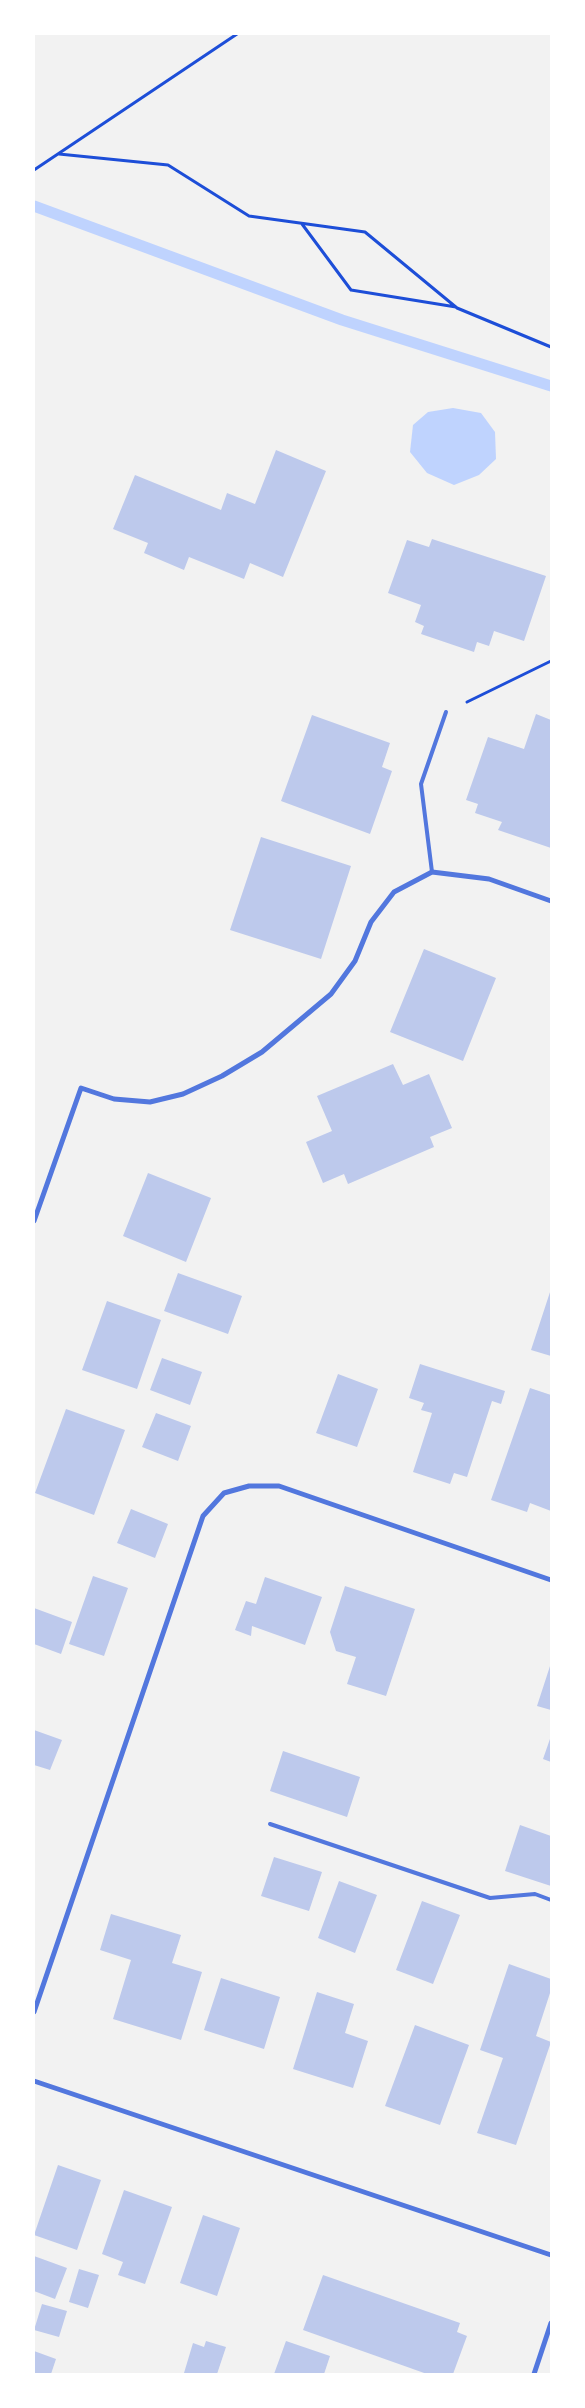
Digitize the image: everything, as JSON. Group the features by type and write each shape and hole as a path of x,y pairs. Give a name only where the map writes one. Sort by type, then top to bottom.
{"street":[{"path":"34,1221 81,1088 114,1099 150,1102 183,1094 222,1076 262,1052 331,994 355,961 371,922 394,892 432,872 489,879 551,901"},
{"path":"34,2012 203,1516 224,1493 249,1486 279,1486 551,1580"},
{"path":"34,2081 551,2256"},
{"path":"534,2374 551,2323"}],"lane":[{"path":"432,872 421,784 446,712"},
{"path":"270,1824 490,1898 535,1894 551,1900"}],"path":[{"path":"34,170 236,34"},
{"path":"59,154 168,165 249,216 365,232 457,308"},
{"path":"302,224 351,290 457,308 551,347"},
{"path":"446,712 551,660"}],"water":[{"path":"453,408 481,413 495,432 496,459 479,475 454,485 427,473 410,452 413,425 428,412"}],"building":[{"path":"276,450 326,471 283,577 250,563 244,579 189,557 184,570 144,553 148,543 113,529 135,475 221,510 227,493 255,504"},
{"path":"432,539 546,576 524,641 494,631 489,646 477,642 474,652 421,634 424,626 415,622 421,605 388,593 407,540 429,547"},
{"path":"536,714 551,720 551,848 498,830 502,822 475,813 478,804 466,800 488,737 524,749"},
{"path":"312,715 390,743 382,767 392,771 370,834 281,801"},
{"path":"261,837 351,866 321,959 230,930"},
{"path":"424,949 496,978 463,1061 390,1032"},
{"path":"393,1064 403,1085 429,1074 452,1128 430,1137 434,1147 348,1184 344,1174 323,1183 306,1142 332,1131 317,1096"},
{"path":"148,1173 211,1198 186,1262 123,1236"},
{"path":"178,1273 242,1296 228,1334 164,1311"},
{"path":"551,1289 551,1356 531,1350"},
{"path":"107,1301 161,1320 137,1389 82,1370"},
{"path":"162,1358 202,1372 190,1405 150,1390"},
{"path":"420,1364 505,1391 501,1404 492,1401 467,1477 454,1473 450,1484 413,1472 432,1413 421,1410 424,1403 409,1398"},
{"path":"338,1374 378,1389 357,1447 316,1433"},
{"path":"530,1388 551,1395 551,1511 530,1503 527,1512 491,1500"},
{"path":"66,1409 125,1430 94,1515 35,1493"},
{"path":"156,1413 191,1426 178,1461 142,1447"},
{"path":"131,1509 168,1524 155,1558 117,1543"},
{"path":"93,1576 128,1588 104,1656 69,1644"},
{"path":"265,1577 322,1597 305,1645 252,1626 251,1636 235,1630 246,1601 256,1604"},
{"path":"345,1586 415,1609 386,1696 347,1684 356,1657 336,1651 330,1632"},
{"path":"34,1608 72,1622 61,1654 34,1644"},
{"path":"551,1663 551,1710 537,1706"},
{"path":"34,1730 62,1740 50,1770 34,1765"},
{"path":"551,1736 551,1762 543,1759"},
{"path":"283,1751 360,1777 347,1817 270,1791"},
{"path":"520,1825 551,1836 551,1886 505,1871"},
{"path":"274,1857 322,1872 309,1911 261,1896"},
{"path":"339,1881 377,1895 355,1953 318,1938"},
{"path":"422,1901 460,1915 433,1984 396,1970"},
{"path":"111,1914 181,1935 172,1963 202,1972 181,2040 113,2019 131,1960 100,1950"},
{"path":"509,1964 551,1979 551,1990 536,2036 551,2042 516,2145 477,2133 503,2058 480,2050"},
{"path":"221,1978 280,1997 264,2049 204,2030"},
{"path":"317,1992 354,2004 345,2033 368,2041 353,2088 293,2069"},
{"path":"415,2025 469,2045 440,2125 385,2106"},
{"path":"58,2165 101,2180 77,2250 34,2235"},
{"path":"124,2190 172,2207 145,2284 118,2275 123,2262 102,2254"},
{"path":"203,2215 240,2228 217,2296 180,2283"},
{"path":"34,2256 67,2268 55,2299 34,2291"},
{"path":"79,2269 99,2275 88,2308 69,2302"},
{"path":"323,2275 460,2323 457,2332 467,2336 453,2374 427,2374 303,2330"},
{"path":"42,2304 67,2311 59,2337 34,2330"},
{"path":"206,2341 226,2347 217,2374 184,2373 193,2343 204,2347"},
{"path":"286,2341 330,2356 324,2374 274,2374"},
{"path":"34,2351 56,2359 51,2374 34,2374"}],"waterway":[{"path":"34,206 342,320 551,386"}]}
